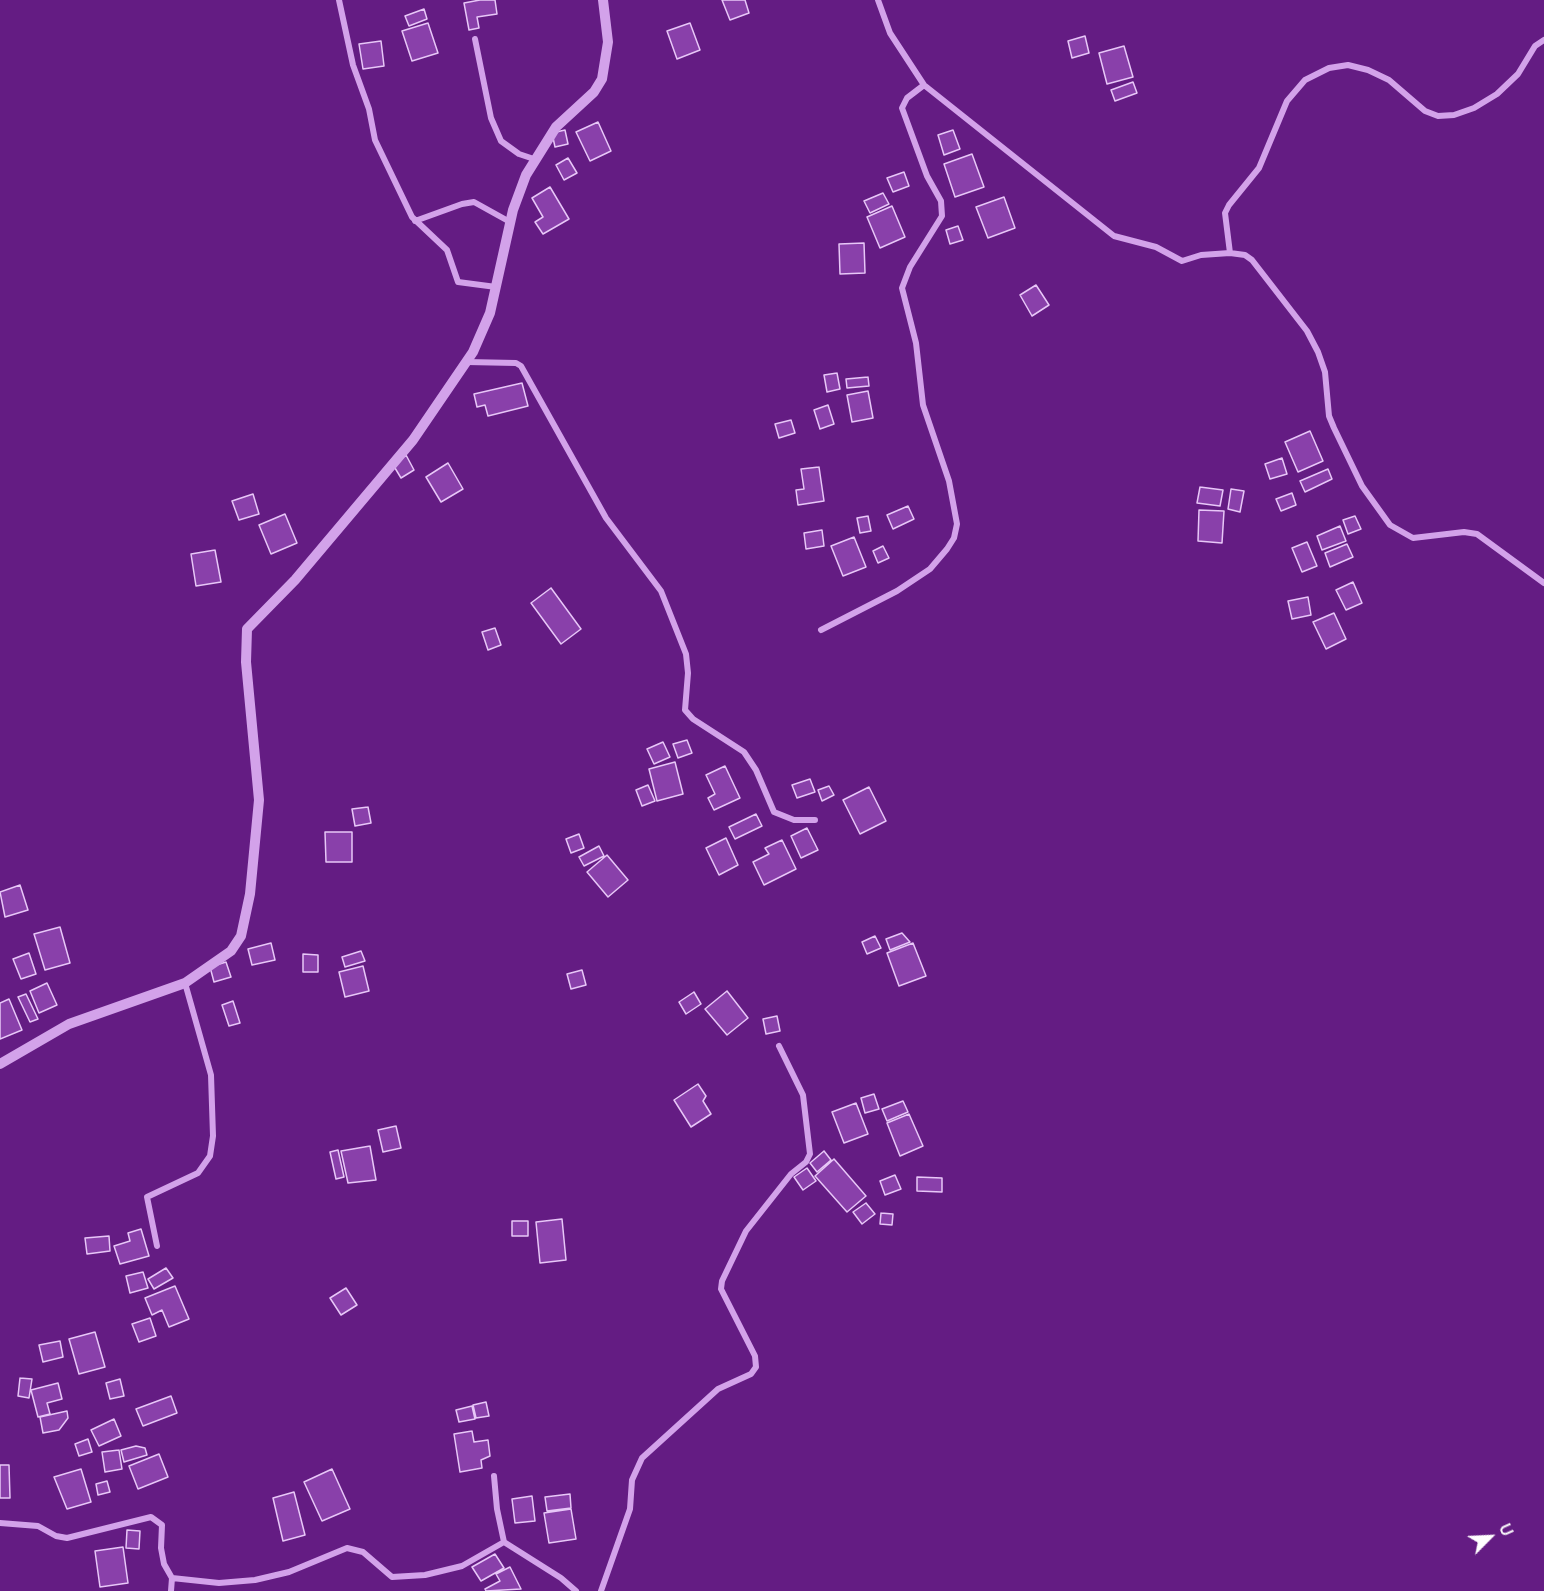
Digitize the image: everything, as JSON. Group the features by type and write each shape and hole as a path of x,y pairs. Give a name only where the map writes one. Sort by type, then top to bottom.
{"street":[{"path":"339,0 353,65 369,109 375,140 415,221 447,250 458,282 497,287"},
{"path":"0,1064 35,1041 77,1020 184,983 221,959 237,944 245,925 250,894 259,800 246,662 247,629 295,580 413,440 467,362 482,334 497,287 519,190 534,159 556,127 594,92 602,79 608,42 603,0"},
{"path":"878,0 890,33 924,85 1120,239 1156,247 1182,261 1201,255 1230,253 1245,255 1252,260 1307,331 1325,372 1328,407 1334,428 1362,486 1390,525 1413,538 1464,532 1477,534 1544,582"},
{"path":"475,39 491,118 501,141 519,154 534,159"},
{"path":"1230,253 1225,213 1259,168 1287,101 1305,80 1329,68 1348,65 1368,70 1389,80 1425,111 1438,116 1454,115 1474,108 1497,94 1518,74 1535,46 1544,40"},
{"path":"821,630 897,591 930,569 947,549 954,537 957,524 949,481 923,405 916,344 902,288 910,267 942,216 941,201 927,176 902,108 907,98 924,85"},
{"path":"415,221 474,202 510,222"},
{"path":"467,362 516,363 521,366 606,518 641,561 661,591 687,661 685,710 693,719 744,752 756,770 774,812 794,820 815,820"},
{"path":"157,1246 147,1197 198,1173 210,1156 213,1136 211,1075 184,983"},
{"path":"601,1591 630,1509 632,1480 642,1458 718,1389 751,1374 756,1367 755,1356 721,1289 722,1281 746,1232 810,1154 805,1115 806,1104 779,1046"},
{"path":"495,1476 497,1509 504,1542 561,1578 576,1591"},
{"path":"0,1523 38,1526 56,1536 67,1538 151,1516 162,1525 161,1548 164,1564 172,1578 171,1591"},
{"path":"172,1578 219,1583 255,1580 289,1572 347,1548 363,1552 392,1577 425,1575 462,1566 504,1542"}],"building":[{"path":"495,0 497,14 477,17 479,28 469,30 464,3"},
{"path":"722,0 745,0 749,13 730,20"},
{"path":"424,9 427,19 409,26 405,16"},
{"path":"428,23 438,53 412,61 402,31"},
{"path":"690,23 700,50 677,59 667,31"},
{"path":"1085,36 1089,53 1072,58 1068,41"},
{"path":"381,41 384,66 363,69 359,44"},
{"path":"1124,46 1133,77 1107,84 1099,53"},
{"path":"1133,82 1137,93 1115,101 1111,90"},
{"path":"598,122 611,151 590,161 576,132"},
{"path":"565,130 568,144 555,147 552,133"},
{"path":"953,130 960,149 944,155 938,135"},
{"path":"972,154 984,187 955,197 944,164"},
{"path":"568,158 577,173 564,180 556,165"},
{"path":"904,172 909,186 893,192 887,178"},
{"path":"550,187 569,219 543,234 535,222 543,217 532,198"},
{"path":"883,193 889,204 870,213 864,201"},
{"path":"1004,197 1015,228 988,238 976,207"},
{"path":"892,206 905,237 880,248 867,217"},
{"path":"958,226 963,240 950,244 946,230"},
{"path":"864,243 865,273 840,274 839,244"},
{"path":"1036,285 1049,305 1032,316 1020,295"},
{"path":"837,373 840,389 827,392 824,375"},
{"path":"868,377 869,386 847,388 846,379"},
{"path":"522,383 528,406 488,416 485,405 477,407 474,394"},
{"path":"868,391 873,418 852,422 847,395"},
{"path":"828,405 834,424 820,429 814,410"},
{"path":"791,420 795,433 779,438 775,424"},
{"path":"1310,431 1323,461 1298,472 1285,442"},
{"path":"406,455 414,470 401,478 392,463"},
{"path":"1282,458 1287,474 1270,479 1265,464"},
{"path":"448,463 463,489 441,502 426,477"},
{"path":"819,467 824,501 798,505 796,490 804,489 801,469"},
{"path":"1328,469 1332,479 1305,492 1300,481"},
{"path":"1200,487 1223,490 1220,506 1197,503"},
{"path":"1231,489 1244,491 1240,512 1228,509"},
{"path":"1292,493 1296,505 1281,511 1276,499"},
{"path":"253,494 259,514 239,520 232,501"},
{"path":"908,506 914,519 893,529 887,515"},
{"path":"1199,510 1224,511 1222,543 1198,541"},
{"path":"285,514 297,543 271,554 259,525"},
{"path":"868,516 871,531 860,533 857,518"},
{"path":"1355,516 1361,529 1348,534 1343,520"},
{"path":"1340,526 1346,541 1322,550 1317,536"},
{"path":"822,530 824,546 806,549 804,533"},
{"path":"854,537 866,567 843,576 831,546"},
{"path":"1307,542 1317,566 1302,572 1292,548"},
{"path":"1347,544 1353,557 1330,567 1325,553"},
{"path":"883,546 889,558 878,563 873,551"},
{"path":"215,550 221,582 196,586 191,554"},
{"path":"1353,582 1362,603 1346,610 1336,590"},
{"path":"551,588 581,629 561,644 531,603"},
{"path":"1308,597 1311,615 1292,619 1288,601"},
{"path":"1334,613 1346,639 1326,649 1313,622"},
{"path":"495,628 501,645 488,650 482,632"},
{"path":"687,740 692,753 678,758 673,744"},
{"path":"663,742 670,757 654,764 647,749"},
{"path":"675,762 683,794 657,801 649,769"},
{"path":"725,766 740,798 714,810 708,798 715,794 706,775"},
{"path":"810,779 815,792 797,798 792,785"},
{"path":"648,785 655,801 642,806 636,790"},
{"path":"829,786 834,795 822,801 818,790"},
{"path":"869,787 886,821 860,834 843,800"},
{"path":"368,807 371,823 355,826 352,809"},
{"path":"756,814 762,826 735,839 729,827"},
{"path":"807,828 818,850 801,858 791,836"},
{"path":"325,832 352,832 352,862 326,862"},
{"path":"579,834 584,848 571,853 566,839"},
{"path":"726,838 738,865 719,875 706,848"},
{"path":"782,840 796,869 764,885 753,862 769,854 765,848"},
{"path":"599,846 604,856 584,866 579,857"},
{"path":"607,855 628,880 608,897 587,872"},
{"path":"20,885 28,910 5,917 0,892"},
{"path":"60,927 70,963 45,970 34,934"},
{"path":"902,933 910,942 890,950 886,939"},
{"path":"875,936 881,948 867,954 862,942"},
{"path":"271,943 275,960 252,965 248,949"},
{"path":"913,943 926,976 899,986 887,953"},
{"path":"361,951 365,961 345,967 342,957"},
{"path":"29,953 36,974 21,979 13,959"},
{"path":"303,954 318,955 318,972 303,972"},
{"path":"226,962 231,977 214,982 210,967"},
{"path":"363,966 369,991 345,997 339,972"},
{"path":"582,970 586,985 571,989 567,974"},
{"path":"47,983 57,1005 39,1013 30,991"},
{"path":"727,991 748,1018 727,1035 705,1009"},
{"path":"694,992 701,1004 686,1014 679,1002"},
{"path":"26,994 38,1019 30,1022 18,997"},
{"path":"9,999 22,1030 0,1039 0,1003"},
{"path":"233,1001 240,1023 229,1026 222,1005"},
{"path":"777,1016 780,1031 766,1034 763,1019"},
{"path":"698,1084 706,1096 703,1101 711,1114 691,1127 674,1100"},
{"path":"874,1094 879,1109 865,1113 861,1098"},
{"path":"903,1101 908,1112 887,1121 882,1109"},
{"path":"856,1103 868,1134 844,1143 832,1112"},
{"path":"909,1114 923,1146 900,1156 887,1123"},
{"path":"396,1126 401,1148 383,1152 378,1130"},
{"path":"370,1146 376,1180 348,1183 341,1151"},
{"path":"338,1150 344,1177 336,1179 330,1152"},
{"path":"824,1151 831,1160 817,1172 810,1163"},
{"path":"834,1159 866,1196 847,1212 815,1176"},
{"path":"807,1168 816,1181 803,1190 794,1177"},
{"path":"895,1175 901,1189 885,1195 880,1181"},
{"path":"917,1177 942,1178 942,1192 917,1191"},
{"path":"866,1203 875,1214 862,1224 853,1212"},
{"path":"881,1213 893,1214 892,1225 880,1224"},
{"path":"562,1219 566,1260 540,1263 536,1222"},
{"path":"512,1221 528,1221 528,1236 512,1236"},
{"path":"141,1229 149,1256 120,1264 114,1246 130,1241 128,1233"},
{"path":"109,1236 110,1251 87,1254 85,1238"},
{"path":"166,1268 173,1278 154,1289 148,1279"},
{"path":"143,1272 148,1288 130,1293 126,1276"},
{"path":"175,1286 189,1319 169,1327 162,1310 152,1315 145,1298"},
{"path":"346,1288 357,1305 341,1315 330,1298"},
{"path":"150,1318 156,1336 139,1342 132,1324"},
{"path":"95,1332 105,1367 79,1374 69,1339"},
{"path":"60,1341 63,1357 43,1362 39,1345"},
{"path":"20,1378 32,1379 29,1398 18,1396"},
{"path":"120,1379 124,1396 110,1399 106,1383"},
{"path":"58,1383 62,1399 47,1403 50,1414 38,1417 31,1390"},
{"path":"171,1396 177,1413 143,1426 136,1409"},
{"path":"486,1402 489,1416 476,1418 473,1405"},
{"path":"472,1406 475,1419 459,1422 456,1410"},
{"path":"67,1411 68,1418 59,1430 43,1433 40,1417"},
{"path":"114,1419 121,1436 99,1446 91,1430"},
{"path":"472,1431 474,1442 488,1440 490,1456 481,1460 482,1468 460,1472 454,1434"},
{"path":"88,1439 92,1452 79,1456 75,1444"},
{"path":"136,1446 145,1448 147,1455 124,1462 121,1450"},
{"path":"119,1450 122,1469 105,1472 102,1452"},
{"path":"159,1454 168,1477 138,1489 129,1466"},
{"path":"0,1465 9,1465 10,1498 0,1498"},
{"path":"81,1469 91,1502 67,1509 54,1477"},
{"path":"332,1469 350,1509 322,1521 304,1482"},
{"path":"107,1481 110,1492 98,1495 96,1484"},
{"path":"294,1492 305,1535 283,1541 273,1498"},
{"path":"570,1494 571,1508 547,1511 545,1497"},
{"path":"532,1496 535,1521 515,1523 512,1499"},
{"path":"571,1509 576,1539 549,1543 544,1513"},
{"path":"127,1530 140,1531 139,1549 126,1548"},
{"path":"123,1547 128,1583 100,1587 95,1551"},
{"path":"495,1554 504,1568 481,1581 472,1567"},
{"path":"510,1567 521,1589 486,1591 485,1589 500,1581 496,1574"}]}
